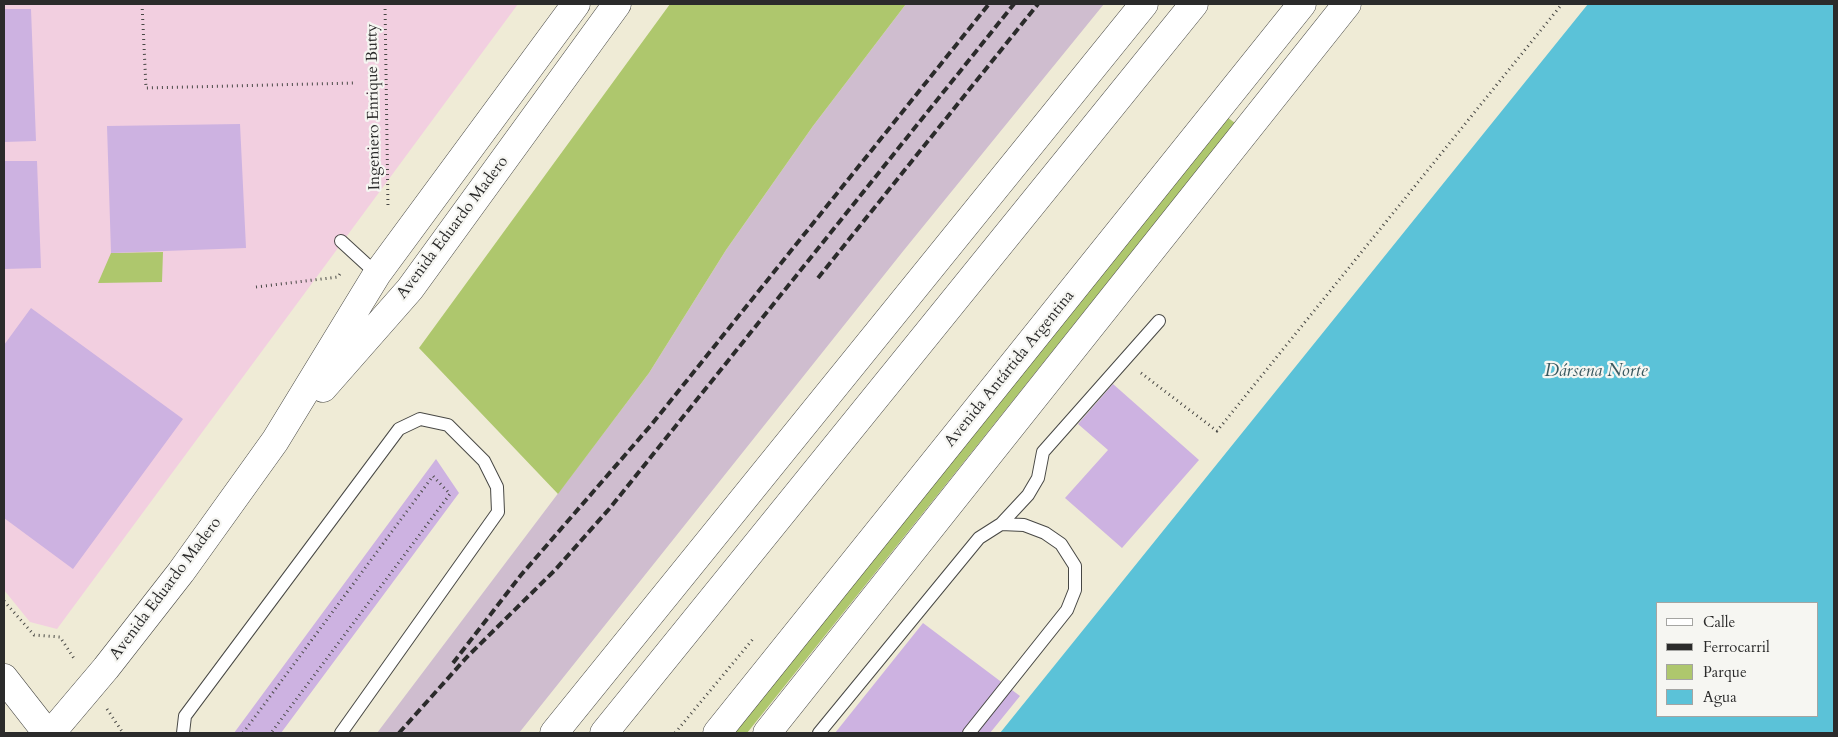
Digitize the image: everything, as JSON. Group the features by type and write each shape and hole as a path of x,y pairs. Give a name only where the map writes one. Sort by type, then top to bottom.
{"main road":[{"name":"Avenida Eduardo Madero","path":"51,733 92,685 181,572 275,441 377,274 576,4"},
{"name":"Avenida Eduardo Madero","path":"275,441 410,289 617,4"},
{"path":"554,733 1144,4"},
{"path":"604,733 1194,4"},
{"name":"Avenida Antártida Argentina","path":"717,733 1302,4"},
{"path":"767,733 1347,4"},
{"path":"4,678 46,733"}],"lane":[{"path":"341,241 377,274"},
{"path":"819,733 979,538 1000,524 1028,494 1038,478 1043,452 1159,320"},
{"path":"183,733 186,716 399,429 420,419 448,425 484,461 497,487 498,512 341,733"},
{"path":"969,733 1067,610 1075,590 1075,566 1061,544 1045,533 1024,525 1000,524"}],"path":[{"path":"142,4 146,88 354,83"},
{"name":"Ingeniero Enrique Butty","path":"385,4 388,210"},
{"path":"1124,360 1217,431 1562,4"},
{"path":"242,733 432,476 450,494 271,733"},
{"path":"4,601 34,635 60,637 124,733"}],"shaded area":[{"path":"4,4 518,4 57,629 30,622 4,590"},
{"path":"906,4 1104,4 904,250 519,733 377,733 649,373 726,250 813,126"}],"green space":[{"path":"670,4 906,4 813,126 726,250 649,373 558,494 419,348"},
{"path":"1227,117 1235,123 747,733 734,733"},
{"path":"163,252 162,282 98,283 111,253"}],"water":[{"name":"Dársena Norte","path":"1588,4 1834,4 1834,733 1000,733"}],"building":[{"path":"4,9 31,9 36,141 4,142"},
{"path":"240,124 246,248 111,253 107,126"},
{"path":"4,161 37,161 41,268 4,269"},
{"path":"31,308 183,419 73,569 4,518 4,345"},
{"path":"1113,384 1199,460 1122,548 1065,498 1108,450 1078,424"},
{"path":"436,459 459,493 281,733 234,733"},
{"path":"923,623 1020,696 990,733 835,733"}],"railway":[{"path":"453,663 521,575 652,424 989,4"},
{"path":"399,733 467,657 555,570 610,508 1014,4"},
{"path":"818,278 1038,4"}]}
